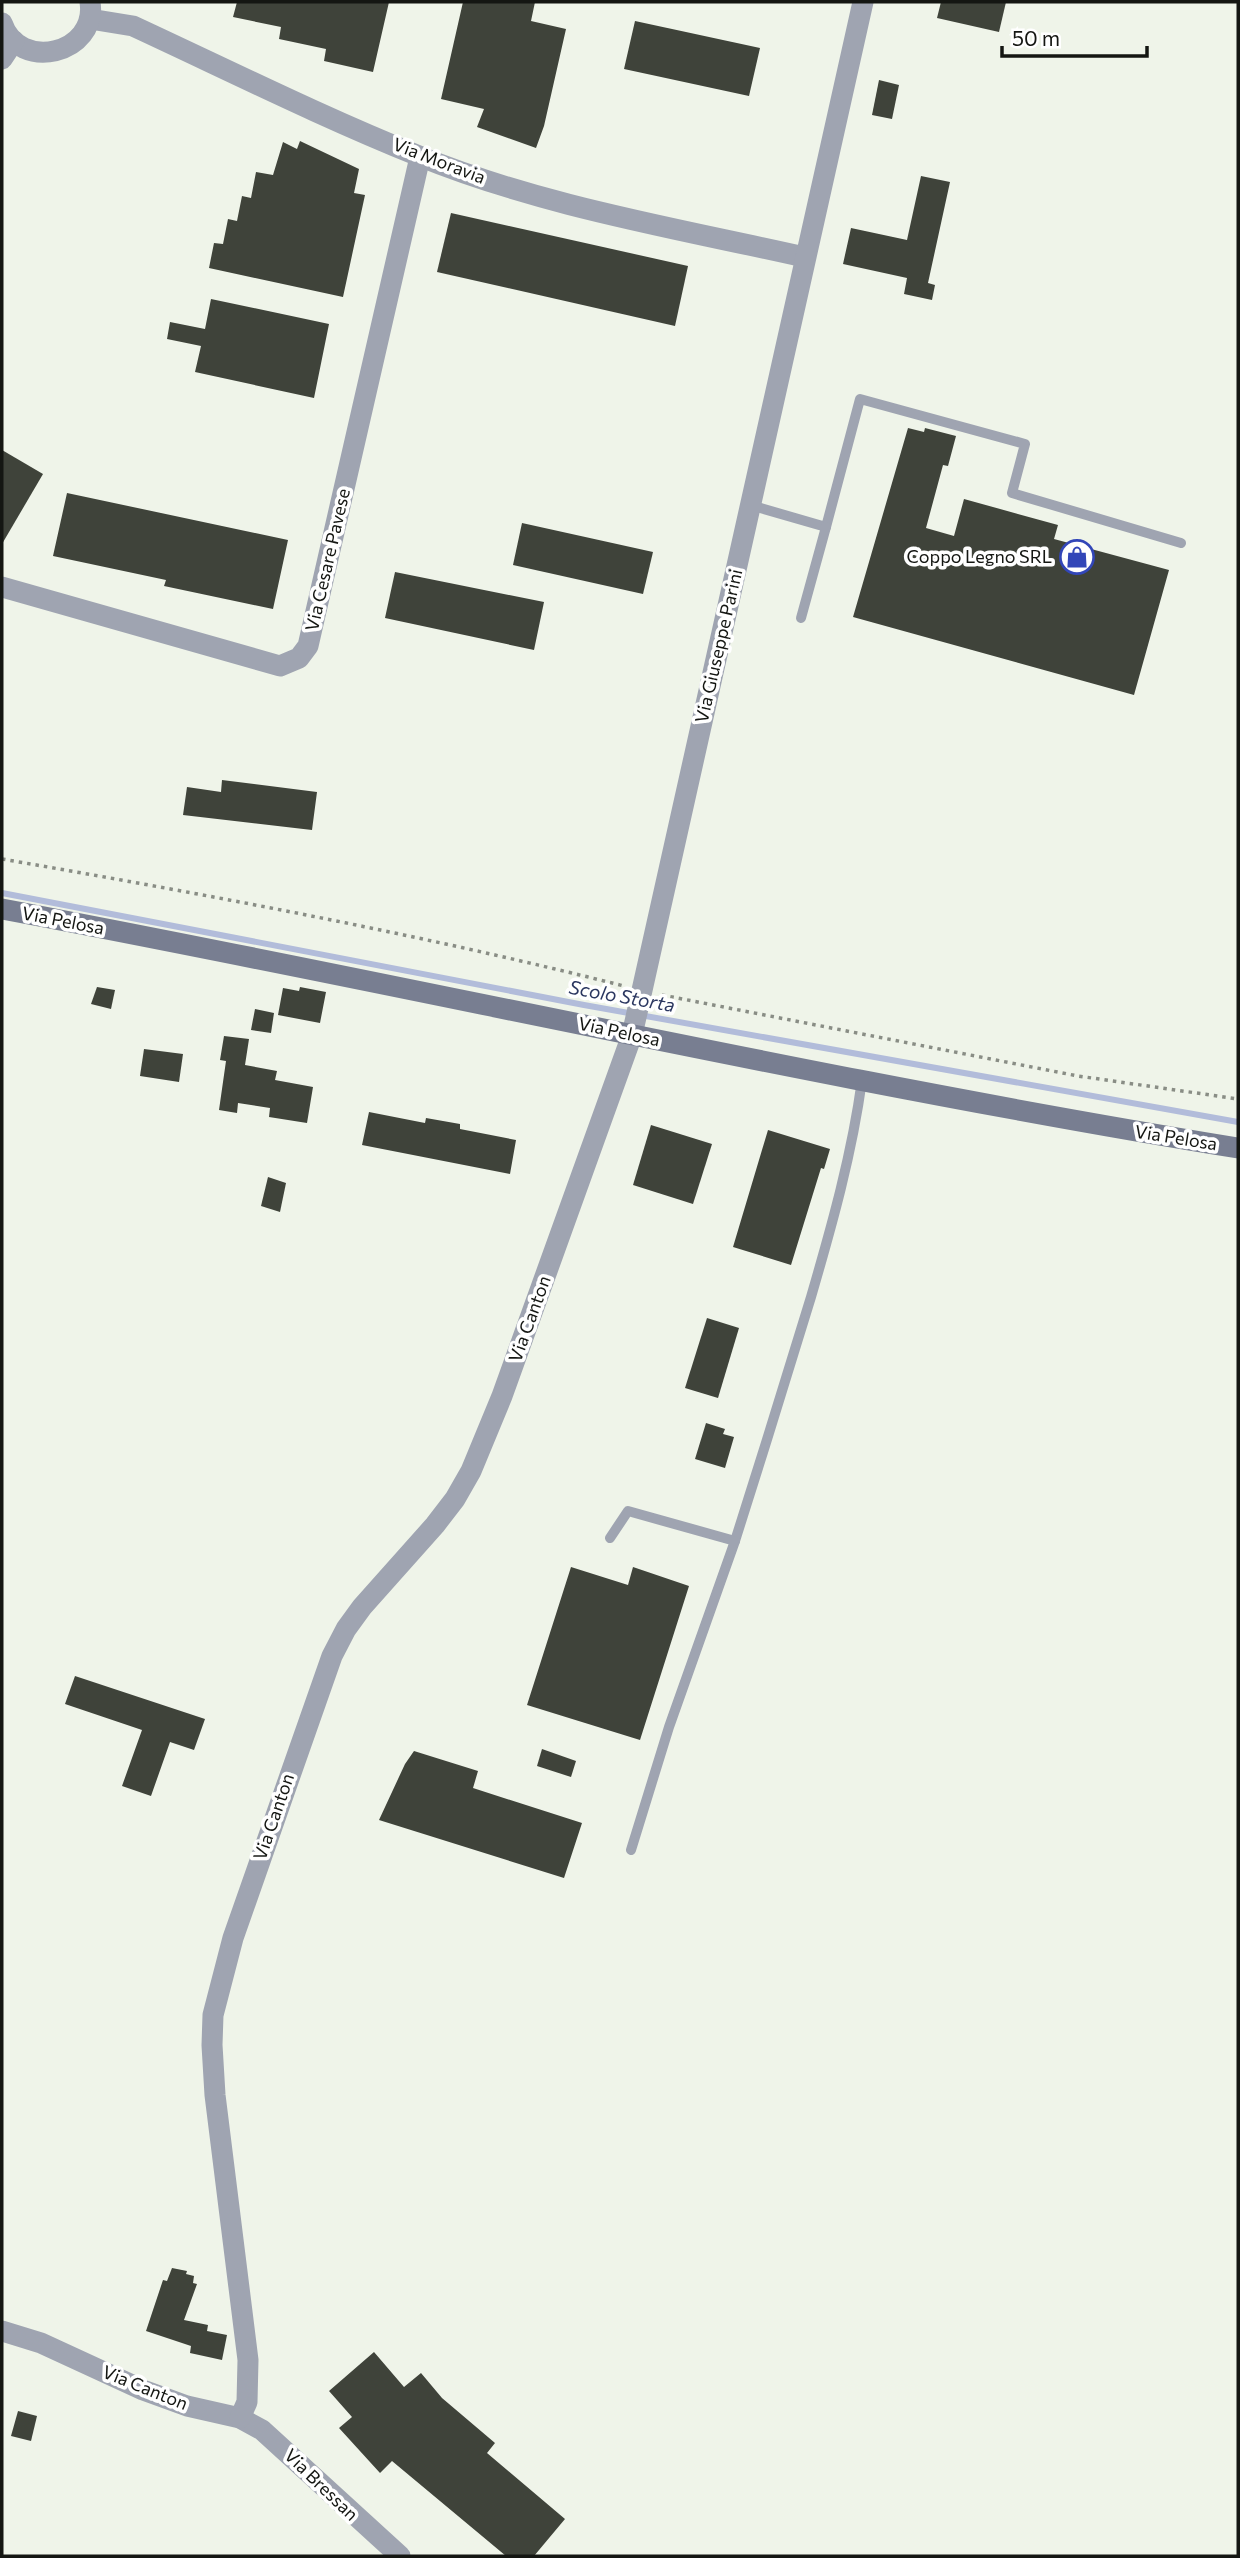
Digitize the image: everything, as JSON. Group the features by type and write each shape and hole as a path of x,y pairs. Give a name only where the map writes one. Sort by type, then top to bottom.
{"main road":[{"name":"Via Pelosa","path":"2,909 633,1030 862,1080 1060,1119 1238,1148"}],"street":[{"name":"Via Giuseppe Parini","path":"633,1030 863,2"},
{"name":"Via Moravia","path":"90,10 133,26 420,157 550,200 804,257"},
{"path":"2,23 8,50 53,53 76,41 90,10"},
{"name":"Via Cesare Pavese","path":"2,587 281,666 299,658 308,646 420,157"},
{"name":"Via Canton","path":"2,2330 41,2343 143,2390 187,2406 240,2418 247,2402 248,2361 215,2095 212,2045 213,2015 229,1950 332,1656 346,1629 362,1607 435,1525 455,1499 471,1471 502,1396 633,1030"},
{"name":"Via Bressan","path":"240,2418 262,2430 282,2447 332,2497 400,2556"}],"lane":[{"path":"801,618 860,399 1025,444 1012,493 1181,543"},
{"path":"750,505 826,527"},
{"path":"631,1850 669,1727 735,1541 772,1426 836,1209 856,1128 862,1080"},
{"path":"610,1538 628,1511 735,1541"}],"path":[{"path":"2,859 367,928 565,971 641,997 1077,1076 1238,1099"}],"building":[{"path":"237,2 389,2 373,72 324,61 326,49 279,39 281,27 233,17"},
{"path":"463,2 535,2 531,21 566,29 544,126 536,148 477,127 484,109 441,99"},
{"path":"941,2 1006,2 999,32 937,18"},
{"path":"635,21 760,48 749,96 624,69"},
{"path":"879,80 899,85 892,119 872,115"},
{"path":"300,141 359,169 354,193 365,195 343,297 209,268 214,243 223,244 228,219 237,221 242,196 251,198 256,172 273,175 283,142 297,149"},
{"path":"921,176 950,182 928,283 935,285 932,300 904,294 907,278 843,264 851,228 907,240"},
{"path":"451,213 688,266 675,326 437,272"},
{"path":"211,299 329,324 314,398 195,372 201,346 167,339 170,322 205,329"},
{"path":"908,428 924,432 925,428 956,436 948,466 943,465 926,528 954,536 964,499 1058,525 1054,539 1169,570 1134,695 853,617"},
{"path":"2,450 43,474 2,544"},
{"path":"67,493 288,540 273,609 164,586 166,580 53,556"},
{"path":"522,523 653,552 643,594 513,565"},
{"path":"395,572 544,602 534,650 385,618"},
{"path":"222,780 317,792 312,830 183,815 187,787 221,792"},
{"path":"97,987 115,990 111,1009 91,1004"},
{"path":"300,987 326,992 320,1023 278,1015 283,988 299,991"},
{"path":"255,1009 274,1013 271,1033 251,1030"},
{"path":"224,1036 249,1039 245,1065 277,1071 275,1080 313,1087 307,1123 269,1117 270,1108 238,1103 237,1113 219,1110 226,1061 220,1060"},
{"path":"144,1049 183,1054 179,1082 140,1076"},
{"path":"369,1112 425,1123 426,1118 460,1124 460,1129 516,1140 510,1174 362,1145"},
{"path":"651,1125 712,1144 693,1204 633,1185"},
{"path":"768,1130 830,1149 824,1169 821,1168 791,1265 733,1247"},
{"path":"268,1177 286,1183 280,1212 261,1206"},
{"path":"707,1318 739,1328 718,1398 685,1388"},
{"path":"706,1423 725,1429 723,1434 734,1437 725,1468 695,1459"},
{"path":"571,1567 628,1585 633,1567 689,1586 640,1740 527,1705"},
{"path":"75,1676 205,1719 194,1750 170,1742 151,1796 122,1786 142,1730 65,1704"},
{"path":"542,1749 576,1761 571,1777 537,1766"},
{"path":"414,1751 478,1771 473,1788 582,1823 564,1878 379,1820 405,1764"},
{"path":"172,2268 187,2271 186,2274 194,2276 193,2283 197,2284 184,2320 208,2325 207,2331 227,2335 222,2360 190,2353 191,2346 146,2331 163,2280 167,2281"},
{"path":"374,2352 404,2387 421,2373 442,2398 495,2443 487,2453 565,2519 534,2556 506,2556 392,2461 380,2473 339,2428 352,2417 329,2391"},
{"path":"18,2411 37,2416 31,2441 11,2436"}],"waterway":[{"name":"Scolo Storta","path":"2,893 584,1005 1238,1122"}],"place":[{"name":"Coppo Legno SRL","path":"1077,557"}]}
